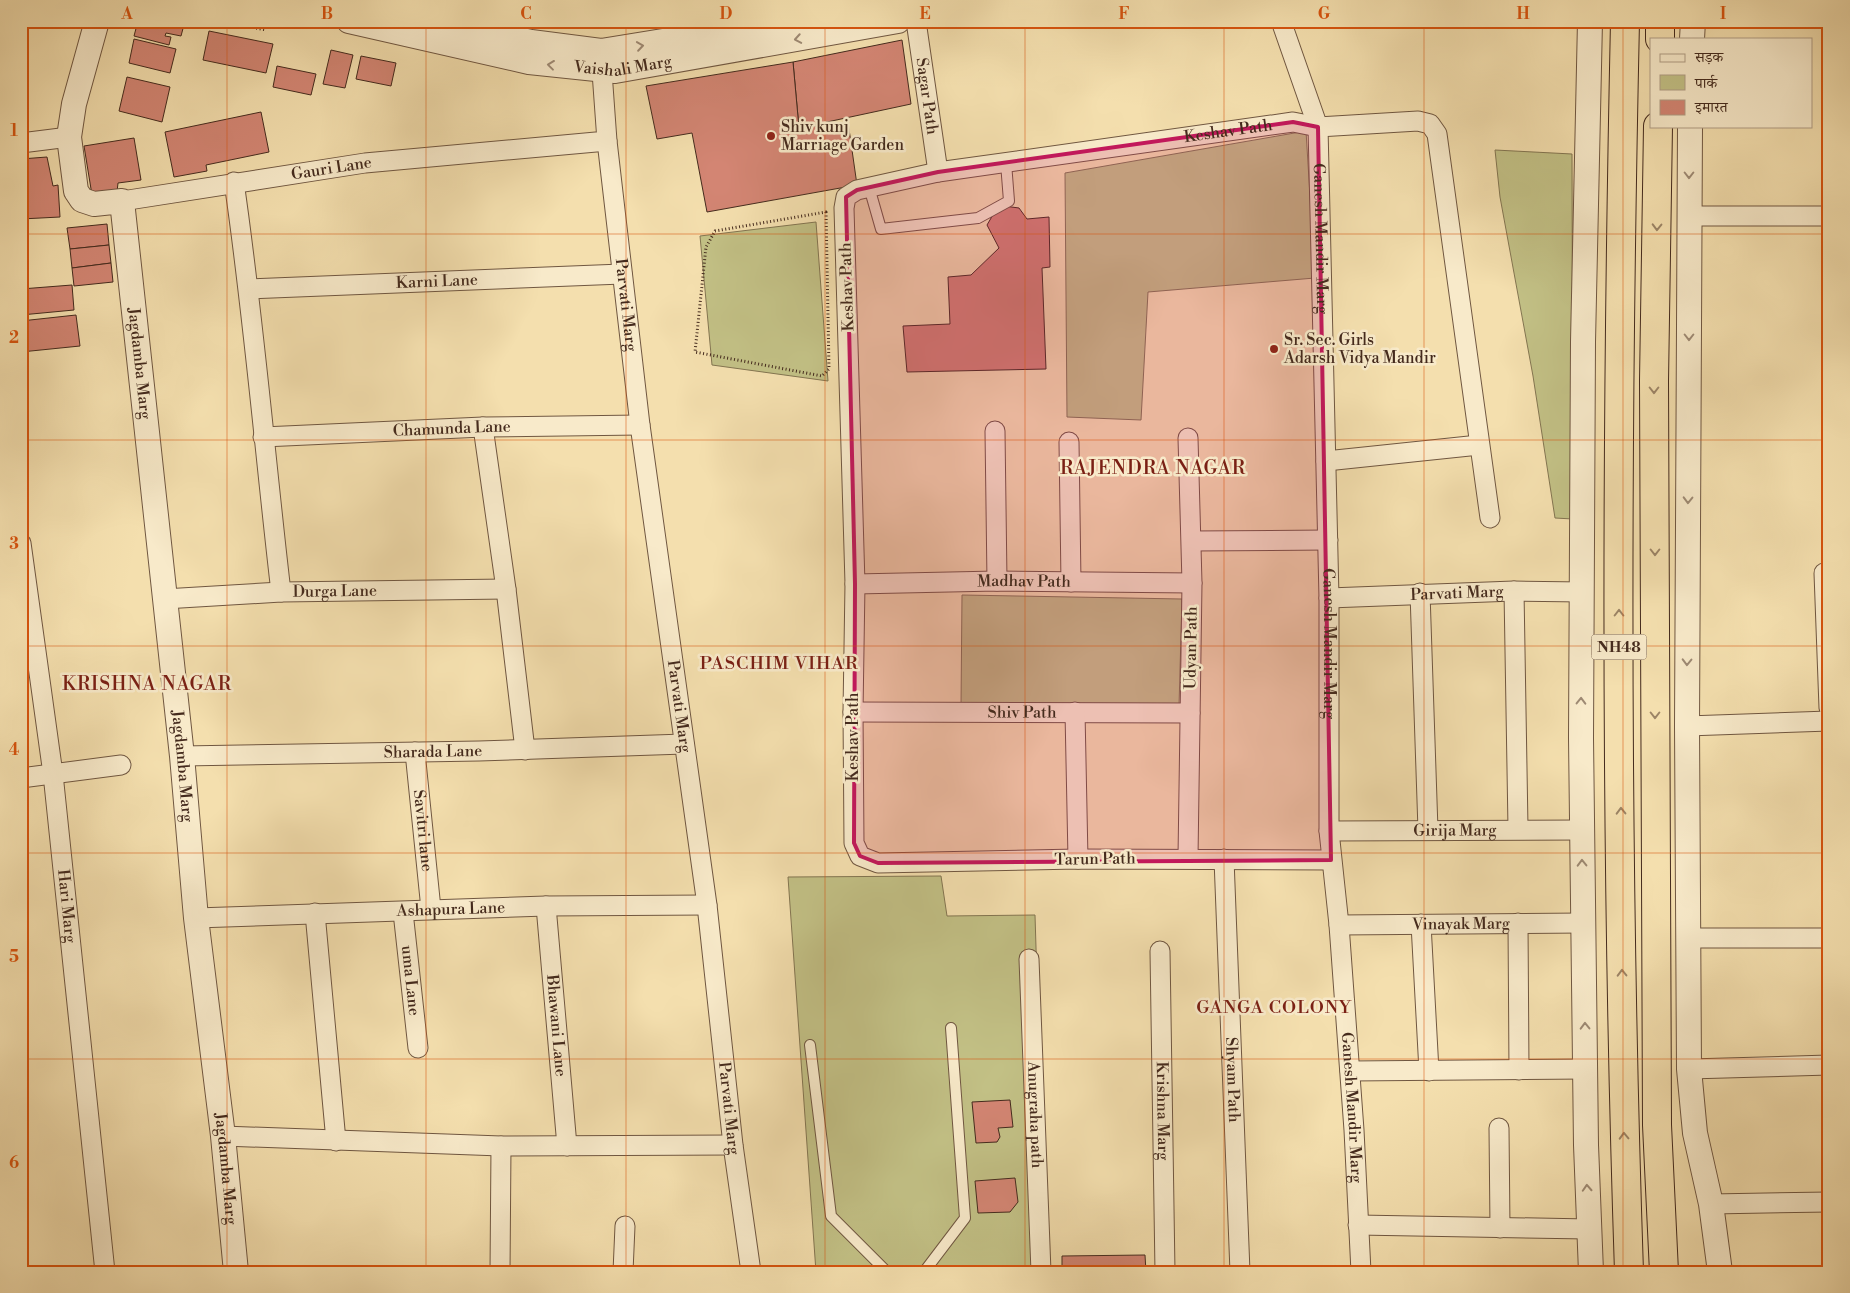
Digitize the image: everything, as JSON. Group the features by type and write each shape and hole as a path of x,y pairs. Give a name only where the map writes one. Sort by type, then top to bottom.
{"highway":[{"name":"NH48","path":"1625,21 1618,621 1624,1118 1629,1272"},
{"path":"1660,21 1660,38"},
{"name":"NH48","path":"1658,128 1654,381 1657,1126 1664,1272"}],"street":[{"path":"21,143 69,137 74,104 97,21"},
{"name":"Vaishali Marg","path":"349,21 529,62 601,61 787,21"},
{"name":"Vaishali Marg","path":"437,21 489,27 531,42 601,61 615,71 898,21"},
{"name":"Sagar Path","path":"916,21 938,172"},
{"path":"1590,21 1583,342 1582,830 1586,1145 1591,1272"},
{"path":"1692,38 1693,21"},
{"name":"Ganesh Mandir Marg","path":"1283,22 1318,127 1329,598 1329,831 1339,925 1350,1071 1361,1272"},
{"path":"601,61 607,141"},
{"name":"Keshav Path","path":"860,856 854,843 853,712 855,584 844,208 846,197 857,190 938,172 1293,122 1318,127 1418,121 1430,124 1437,134 1490,518"},
{"path":"1690,128 1687,726 1689,1069 1695,1133 1711,1204 1720,1272"},
{"name":"Gauri Lane","path":"69,137 76,191 82,200 94,204 122,202 234,182 365,162 607,141"},
{"name":"Parvati Marg","path":"607,141 640,425 707,906 733,1144 751,1272"},
{"path":"234,182 249,289 263,437 281,592"},
{"name":"Jagdamba Marg","path":"122,202 182,756 196,918 223,1136 236,1272"},
{"path":"1690,216 1829,216"},
{"name":"Karni Lane","path":"249,289 622,274"},
{"name":"Chamunda Lane","path":"263,437 483,428 640,425"},
{"path":"483,428 506,590 525,750"},
{"path":"994,431 997,581"},
{"name":"Udyan Path","path":"1188,438 1192,541 1188,858"},
{"path":"1069,442 1071,582"},
{"path":"1326,461 1479,445"},
{"path":"1192,541 1328,540"},
{"name":"Hari Marg","path":"21,543 52,774 105,1272"},
{"path":"1824,573 1829,708"},
{"name":"Madhav Path","path":"855,584 997,581 1192,583"},
{"name":"Durga Lane","path":"164,599 281,592 506,590"},
{"path":"1514,591 1518,828"},
{"name":"Parvati Marg","path":"1329,598 1514,591 1582,592"},
{"path":"1420,594 1428,830"},
{"name":"Shiv Path","path":"853,712 1190,713"},
{"path":"1075,712 1078,859"},
{"path":"1687,726 1829,721"},
{"name":"Sharada Lane","path":"182,756 525,750 684,744"},
{"name":"Savitri lane","path":"415,752 431,909"},
{"path":"21,778 121,765"},
{"name":"Girija Marg","path":"1329,831 1518,828 1582,830"},
{"name":"Tarun Path","path":"860,856 878,863 1188,858 1331,860"},
{"name":"Shyam Path","path":"1224,859 1240,1272"},
{"name":"Ashapura Lane","path":"196,918 546,906 707,906"},
{"name":"Bhawani Lane","path":"546,906 567,1146"},
{"name":"uma Lane","path":"403,912 418,1048"},
{"path":"314,913 336,1141"},
{"path":"1518,923 1519,1070"},
{"path":"1420,924 1429,1071"},
{"name":"Vinayak Marg","path":"1339,925 1583,924"},
{"path":"1687,938 1829,938"},
{"name":"Krishna Marg","path":"1160,951 1164,1272"},
{"name":"Anugraha path","path":"1029,959 1041,1272"},
{"path":"1689,1069 1829,1065"},
{"path":"1350,1071 1586,1069"},
{"path":"1499,1128 1500,1228"},
{"path":"223,1136 500,1146 733,1144"},
{"path":"500,1146 500,1272"},
{"path":"1711,1204 1829,1202"},
{"path":"1358,1225 1589,1229"},
{"path":"623,1272 625,1226"}],"lane":[{"path":"869,187 881,229 978,218 1010,201 1006,163"},
{"path":"924,1272 965,1218 951,1028"},
{"path":"810,1045 831,1216 887,1272"}],"path":[{"path":"222,21 266,30"},
{"path":"826,212 829,369 822,376 695,352 706,247 715,231 826,212"}],"highlighted area":[{"path":"1293,122 1318,127 1331,860 878,863 860,856 854,843 855,584 846,197 857,190 938,172"}],"green space":[{"path":"1306,131 1315,278 1148,292 1141,420 1067,417 1065,173"},
{"path":"1495,150 1572,154 1573,519 1555,518 1533,376 1500,197"},
{"path":"816,222 828,381 712,365 700,236"},
{"path":"962,595 1182,599 1179,706 961,705"},
{"path":"941,876 947,916 1035,915 1046,1272 816,1272 788,877"}],"building":[{"path":"138,21 185,21 181,36 166,33 165,36 171,37 169,45 134,36"},
{"path":"209,31 273,44 266,73 203,60"},
{"path":"134,39 176,49 170,73 129,63"},
{"path":"902,40 911,104 799,128 793,62"},
{"path":"331,50 353,55 345,88 323,84"},
{"path":"361,56 396,63 391,86 356,79"},
{"name":"Shiv kunj Marriage Garden","path":"793,62 799,128 848,122 857,185 707,212 692,133 657,139 646,86"},
{"path":"277,66 316,74 311,95 273,87"},
{"path":"127,77 170,87 162,122 119,111"},
{"path":"261,112 269,152 206,165 207,171 174,177 165,132"},
{"path":"134,138 141,180 118,183 117,192 92,195 84,146"},
{"path":"47,157 53,186 58,185 60,217 21,219 21,159"},
{"path":"1004,206 1019,208 1027,219 1049,217 1050,267 1042,268 1046,369 907,372 903,326 950,324 948,277 971,275 999,248 987,225 994,213"},
{"path":"107,224 109,245 70,249 67,228"},
{"path":"109,245 111,263 72,268 70,249"},
{"path":"111,263 113,282 74,286 72,268"},
{"path":"72,285 74,310 21,315 21,289"},
{"path":"76,315 80,346 21,352 21,321"},
{"path":"1010,1100 1013,1127 998,1128 1000,1137 997,1142 976,1143 972,1102"},
{"path":"1015,1178 1018,1202 1010,1212 978,1213 975,1181"},
{"path":"1145,1255 1146,1272 1062,1272 1062,1256"}],"place":[{"name":"Shiv kunj Marriage Garden","path":"771,136"},
{"name":"Sr. Sec. Girls Adarsh Vidya Mandir","path":"1274,349"}],"district":[{"name":"RAJENDRA NAGAR","path":"1153,468"},
{"name":"PASCHIM VIHAR","path":"779,663"},
{"name":"KRISHNA NAGAR","path":"147,684"},
{"name":"GANGA COLONY","path":"1274,1007"}]}
